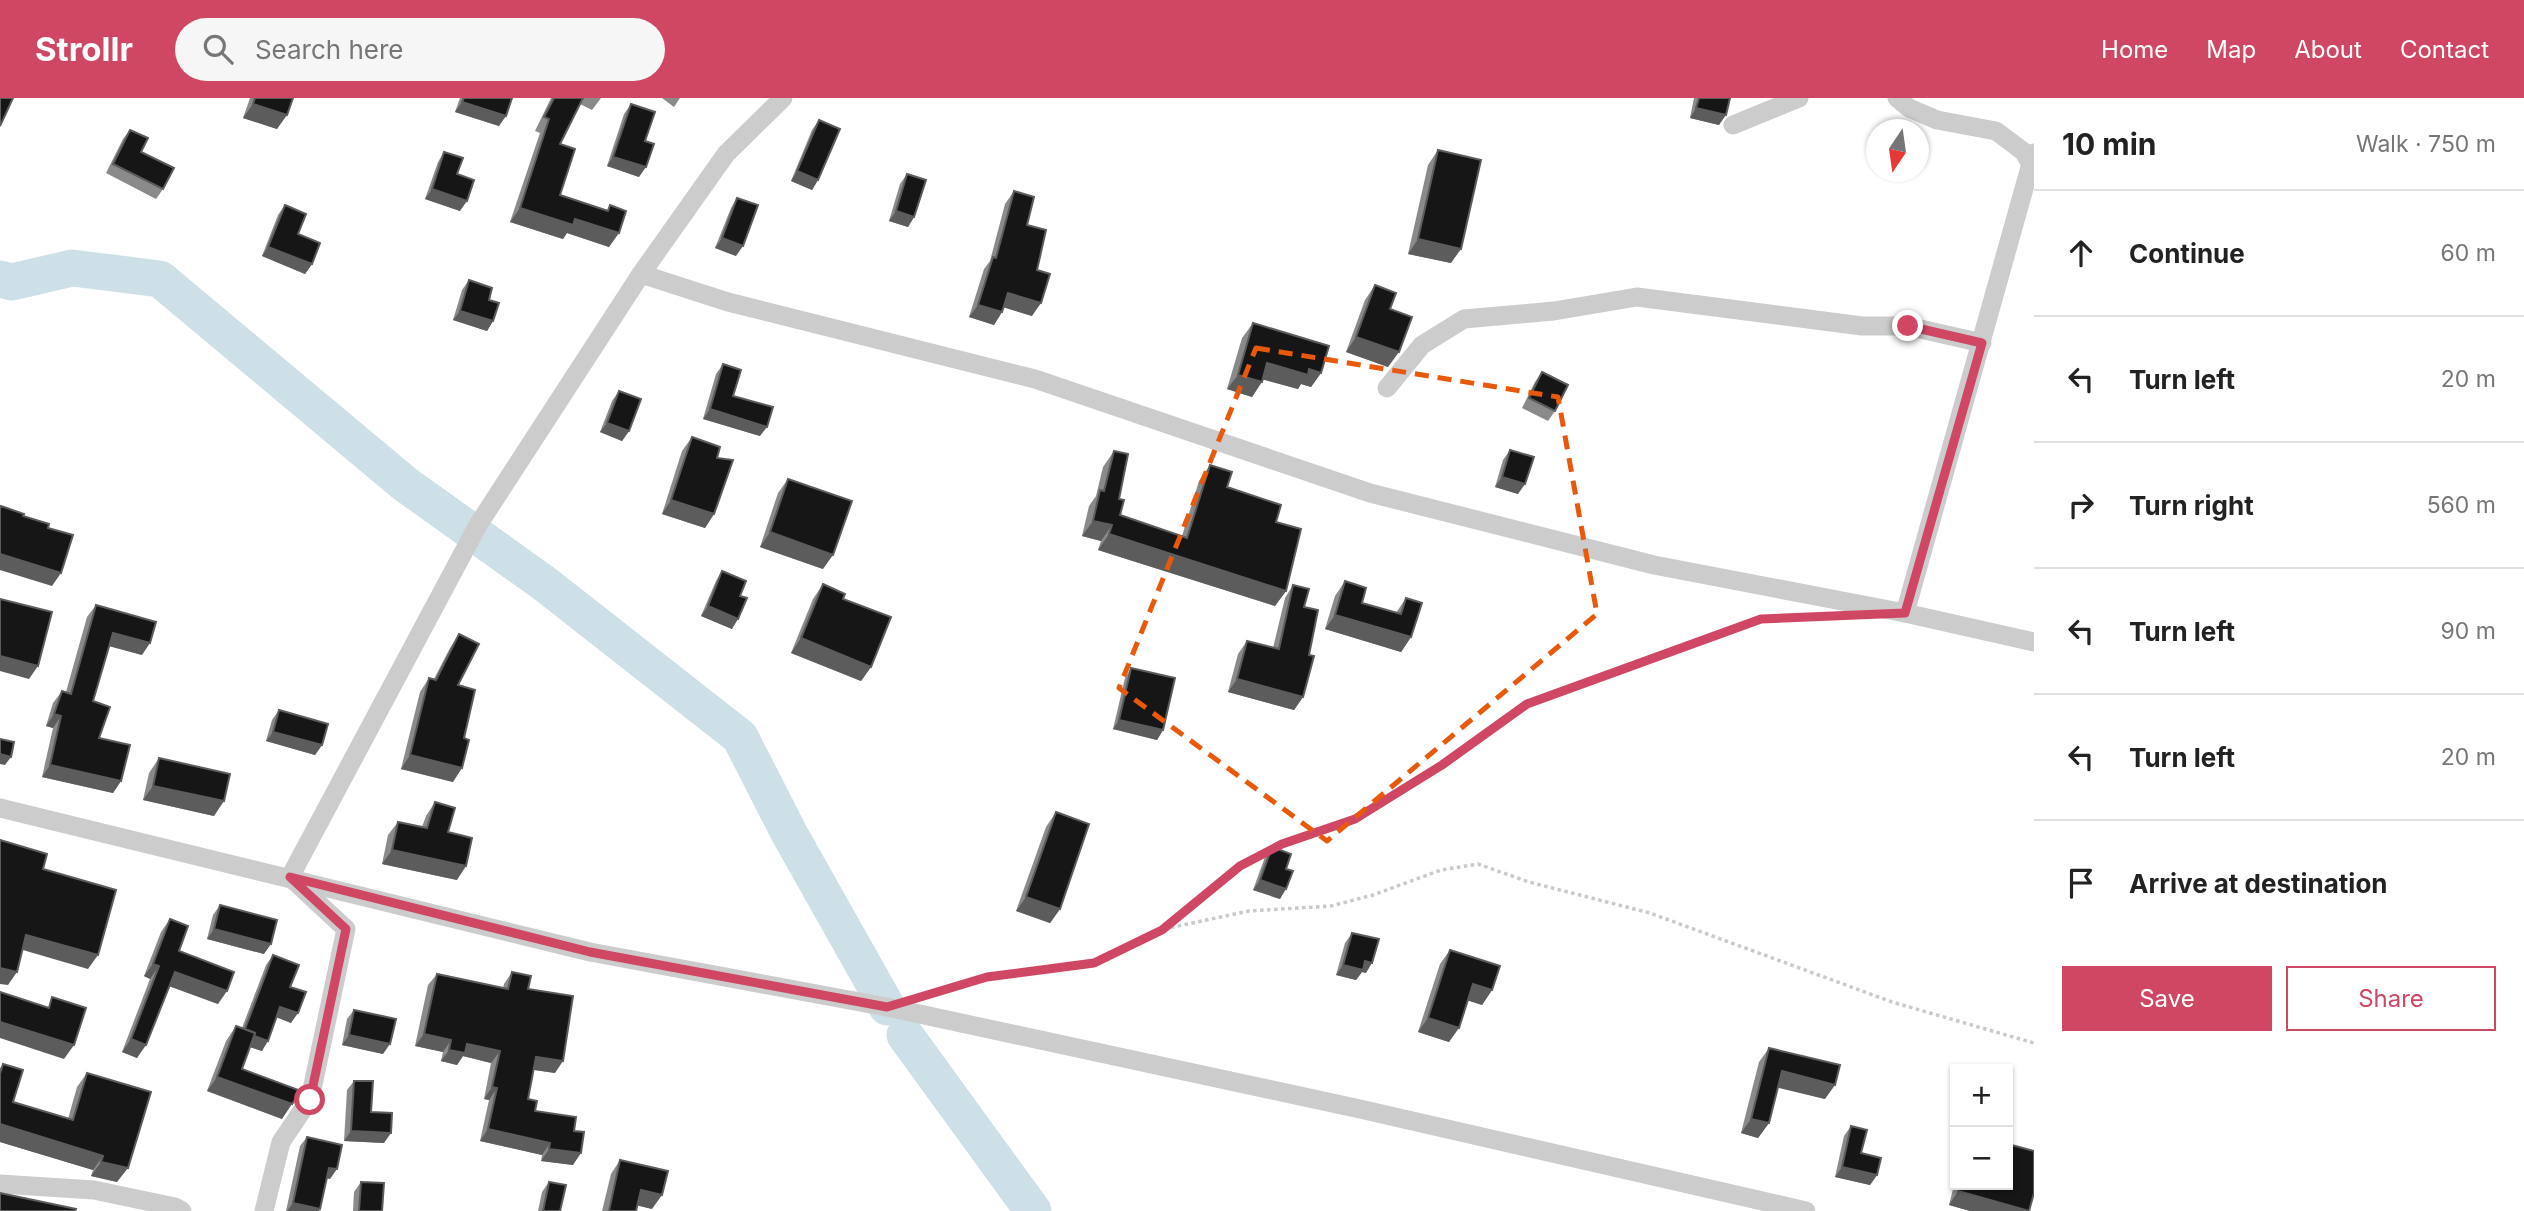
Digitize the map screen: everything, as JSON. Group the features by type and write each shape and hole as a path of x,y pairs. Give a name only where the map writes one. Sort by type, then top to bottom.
{"street":[{"path":"290,877 478,525 641,274 726,154 783,98"},
{"path":"1732,125 1799,98"},
{"path":"1897,98 1909,108 1937,120 1996,131 2032,159 1905,613"},
{"path":"641,274 729,302 1035,379 1370,492 1654,565 1905,613 2034,642"},
{"path":"1387,388 1422,345 1464,319 1554,311 1637,297 1861,326 1908,326 1982,343"},
{"path":"0,808 590,952 901,1010 1373,1112 1806,1211"},
{"path":"264,1211 281,1142 310,1100 346,929 290,877"},
{"path":"0,1184 94,1190 175,1207 182,1211"}],"path":[{"path":"921,997 987,977 1094,963 1162,930 1240,866 1282,844 1355,819 1442,765 1527,704 1761,619 1813,617"},
{"path":"1162,930 1249,911 1331,906 1373,895 1441,870 1478,864 1529,882 1650,913 1892,1002 2034,1043"}],"highlighted area":[{"path":"1256,348 1558,397 1597,614 1327,841 1119,688"}],"building":[{"path":"0,98 13,98 0,126"},
{"path":"255,98 293,98 287,115 253,104"},
{"path":"464,98 512,98 506,116 462,102"},
{"path":"554,98 583,98 560,144 575,149 560,195 608,211 610,205 626,211 619,233 575,219 573,225 520,208 549,119 544,117"},
{"path":"1699,98 1730,98 1726,115 1696,108"},
{"path":"631,104 655,112 645,141 654,144 646,167 613,157"},
{"path":"819,120 840,129 818,180 797,171"},
{"path":"130,130 148,138 141,152 174,168 163,189 113,164"},
{"path":"1438,150 1481,160 1461,249 1418,239"},
{"path":"444,152 463,158 457,174 474,180 467,201 432,189"},
{"path":"907,174 926,180 914,217 896,211"},
{"path":"1014,191 1034,197 1027,225 1046,230 1037,270 1050,274 1041,303 1008,293 1002,312 978,305 993,257 996,258"},
{"path":"737,198 758,205 743,246 722,238"},
{"path":"285,205 306,214 298,234 320,243 312,264 268,247"},
{"path":"469,280 492,288 489,300 499,303 493,321 460,311"},
{"path":"1375,285 1396,293 1390,309 1412,317 1399,352 1356,337"},
{"path":"1253,323 1329,346 1321,373 1309,369 1308,375 1267,363 1262,382 1238,375"},
{"path":"723,364 741,370 733,396 773,407 767,427 710,409"},
{"path":"1542,372 1568,385 1555,411 1529,398"},
{"path":"619,391 641,399 629,431 607,423"},
{"path":"692,437 720,447 717,458 733,460 714,514 671,500"},
{"path":"1510,450 1534,457 1525,484 1502,477"},
{"path":"1114,451 1128,454 1119,499 1124,500 1120,515 1187,538 1210,465 1232,472 1227,487 1281,505 1276,522 1301,529 1286,591 1109,534 1112,525 1093,521 1100,490 1104,491"},
{"path":"788,479 852,501 833,555 770,532"},
{"path":"1,506 49,524 48,528 73,535 61,573 0,554"},
{"path":"722,571 746,581 740,596 747,598 738,619 708,606"},
{"path":"1345,581 1366,588 1362,603 1401,614 1406,598 1422,603 1411,637 1335,615"},
{"path":"823,584 845,594 843,599 891,617 871,667 801,638"},
{"path":"1293,585 1309,589 1304,607 1318,610 1309,655 1314,656 1303,697 1237,679 1247,641 1279,649"},
{"path":"0,599 52,612 38,666 0,656"},
{"path":"96,605 156,622 150,643 113,633 93,701 110,707 99,738 130,745 121,781 50,765 61,716 54,714 62,691 71,694"},
{"path":"459,634 479,644 458,685 475,690 464,738 469,740 462,768 410,755 429,678 436,680"},
{"path":"1131,668 1175,678 1163,730 1119,720"},
{"path":"279,710 328,724 322,745 273,732"},
{"path":"0,739 14,742 11,757 0,754"},
{"path":"159,758 230,774 224,801 153,786"},
{"path":"435,802 455,808 448,832 472,838 466,866 392,850 398,822 427,828"},
{"path":"1056,812 1089,824 1060,909 1026,897"},
{"path":"0,840 47,854 43,869 116,890 98,955 26,935 17,972 0,968"},
{"path":"1272,847 1291,854 1286,869 1293,871 1286,889 1260,880"},
{"path":"220,905 277,920 271,944 214,929"},
{"path":"170,919 188,926 179,951 234,972 227,991 175,972 146,1045 131,1039 159,966 153,964"},
{"path":"1352,933 1379,939 1372,963 1365,961 1363,970 1343,965"},
{"path":"1450,950 1500,966 1492,990 1473,984 1459,1028 1428,1018"},
{"path":"273,955 299,965 290,987 306,992 298,1013 280,1007 268,1041 245,1029"},
{"path":"512,972 531,976 528,989 573,996 563,1061 536,1057 528,1099 537,1101 535,1111 576,1117 574,1131 584,1132 581,1153 549,1149 550,1143 488,1129 497,1088 492,1087 500,1051 467,1044 465,1053 449,1050 451,1040 424,1034 437,974 508,989"},
{"path":"0,992 49,1008 52,997 86,1008 74,1045 0,1022"},
{"path":"354,1010 396,1019 390,1044 349,1035"},
{"path":"236,1026 255,1033 242,1069 301,1091 292,1104 217,1077"},
{"path":"1769,1048 1840,1065 1835,1085 1782,1071 1769,1123 1751,1119"},
{"path":"3,1064 23,1070 13,1102 73,1120 87,1073 151,1092 128,1168 101,1162 103,1156 0,1124 0,1074"},
{"path":"354,1081 373,1081 371,1112 392,1113 391,1133 351,1131"},
{"path":"1851,1126 1867,1130 1861,1153 1881,1158 1877,1175 1842,1167"},
{"path":"307,1137 342,1145 337,1169 329,1168 320,1209 293,1203"},
{"path":"2013,1145 2034,1151 2034,1193 2029,1211 1958,1191 2013,1190"},
{"path":"620,1160 668,1171 662,1195 641,1190 636,1211 609,1211"},
{"path":"361,1182 384,1183 382,1211 359,1211"},
{"path":"549,1182 566,1185 560,1211 543,1211"},
{"path":"0,1193 76,1209 0,1211"}],"waterway":[{"path":"0,279 12,282 72,268 160,279 405,484 545,584 740,737 789,833 887,1007"},
{"path":"905,1035 1033,1211"}],"route":[{"path":"310,1100 346,929 290,877 590,952 887,1007 987,977 1094,963 1162,930 1240,866 1282,844 1355,819 1442,765 1527,704 1761,619 1905,613 1982,343 1908,326"}]}
